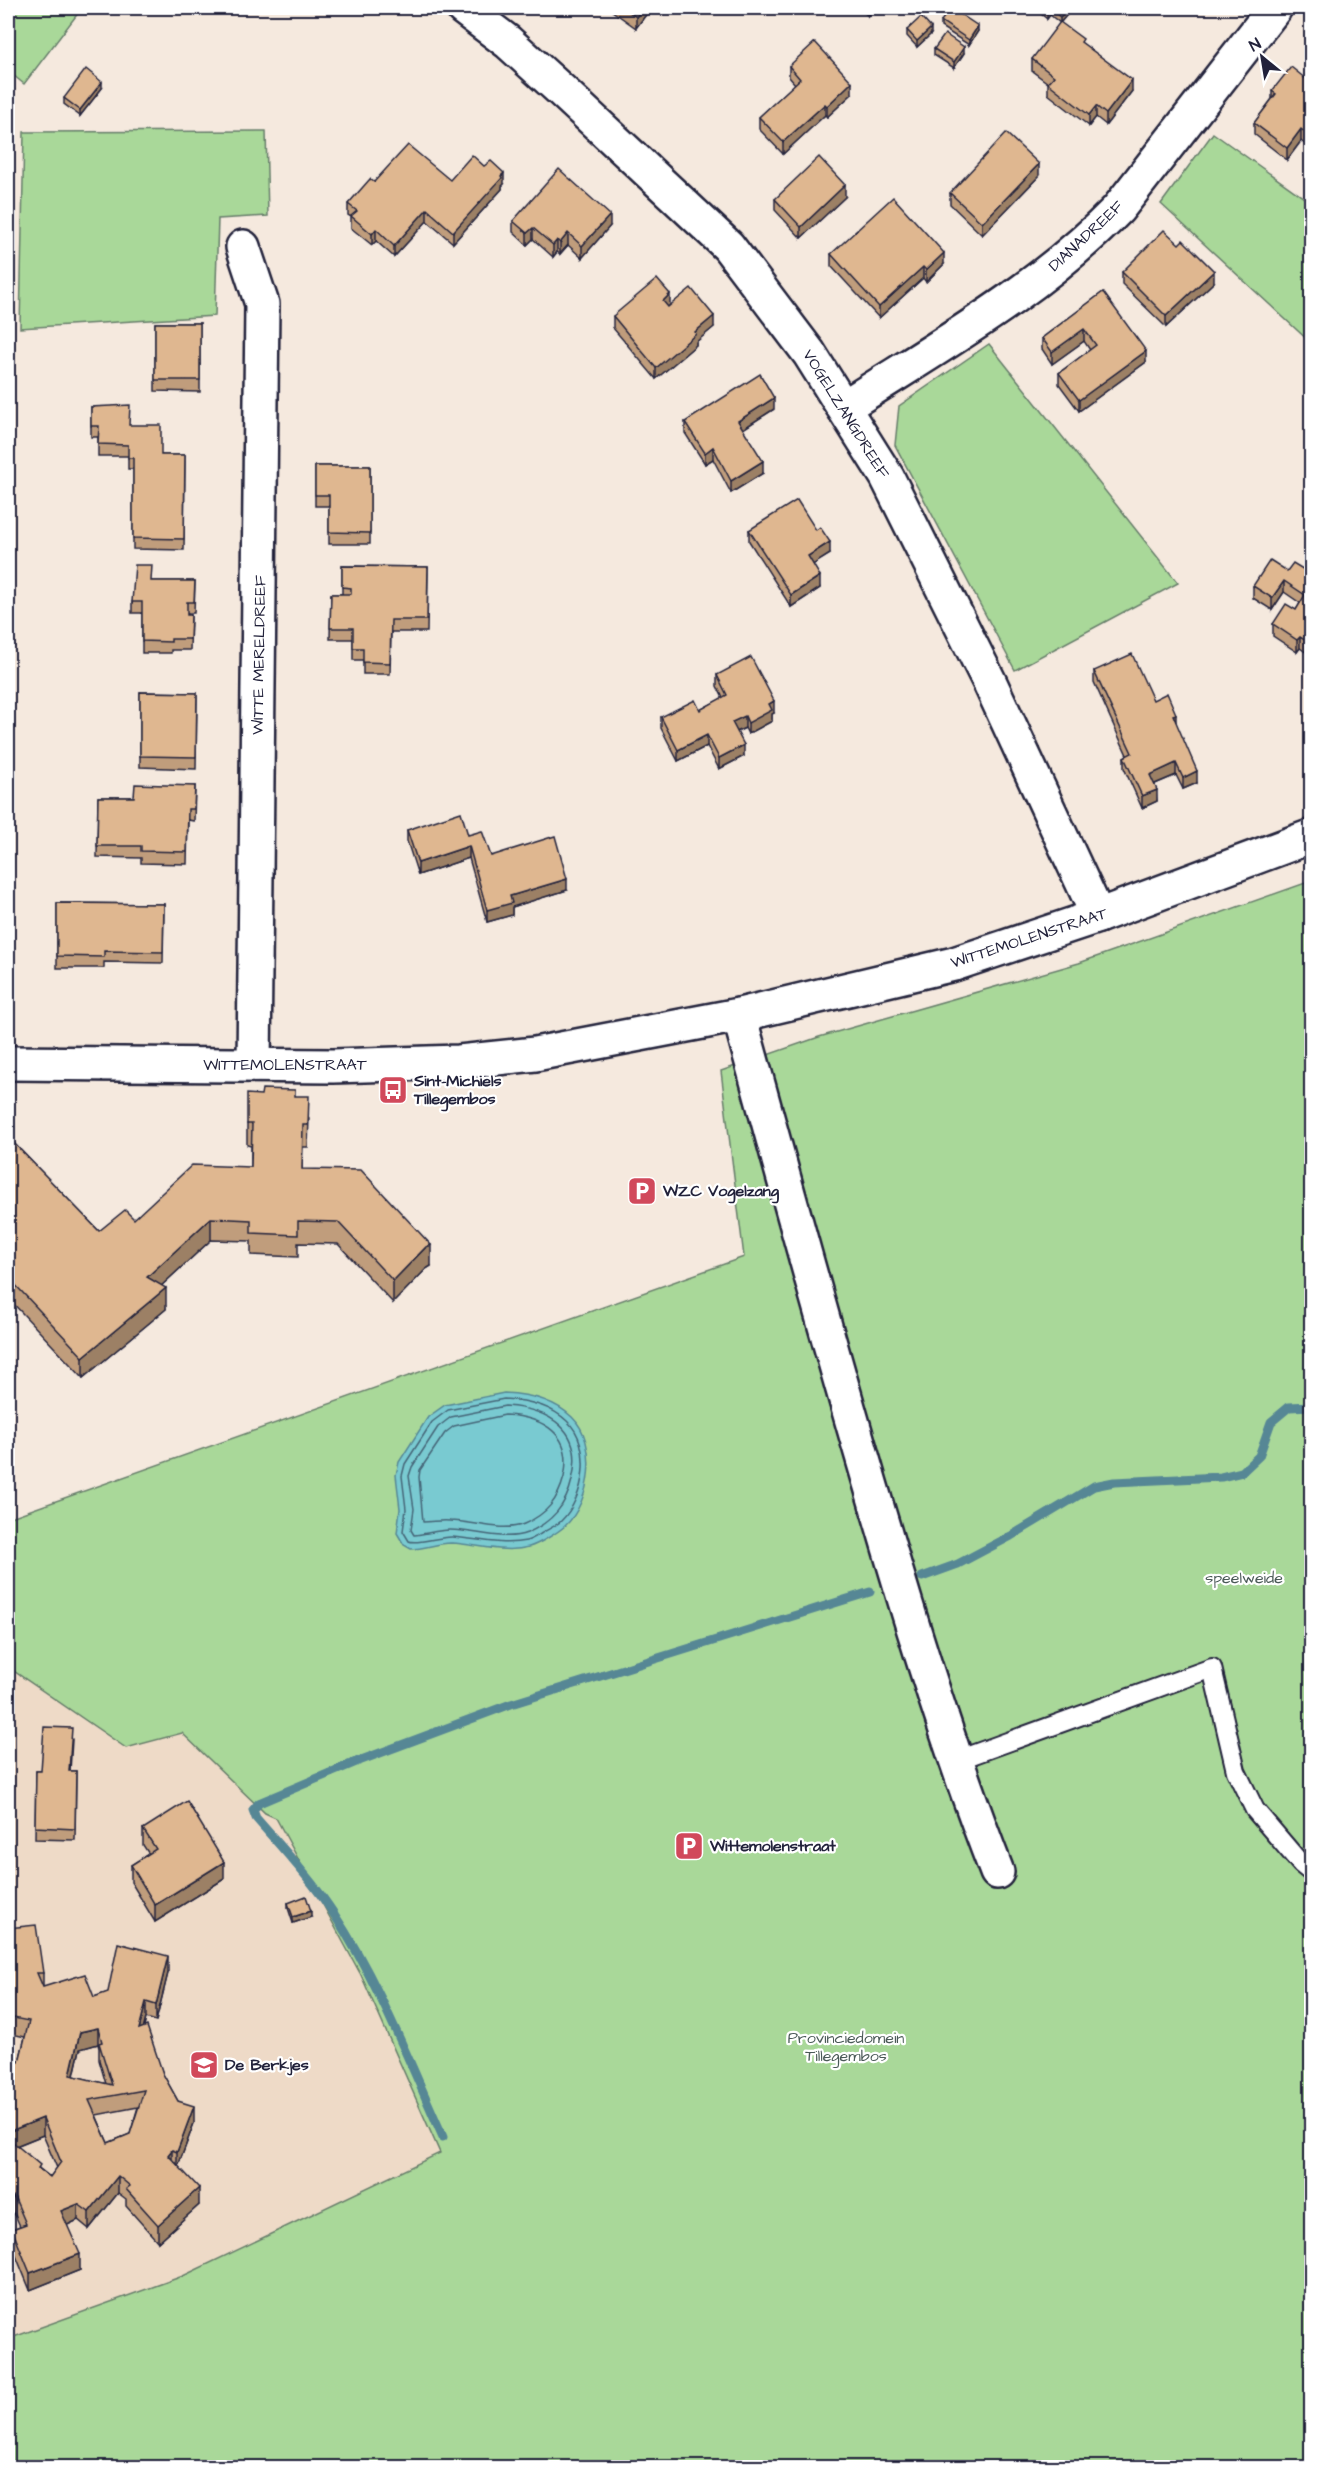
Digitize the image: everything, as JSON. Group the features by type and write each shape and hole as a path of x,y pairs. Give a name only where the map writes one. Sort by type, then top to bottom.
{"street":[{"name":"VOGELZANGDREEF","path":"463,8 508,42 728,246 788,325 844,407 887,477 968,639 1098,916"},
{"name":"DIANADREEF","path":"844,407 1018,295 1060,264 1097,230 1118,209 1275,8"},
{"name":"WITTE MERELDREEF","path":"243,248 262,304 254,1065"},
{"name":"WITTEMOLENSTRAAT","path":"8,1063 411,1064 535,1054 739,1015 954,964 1098,916 1311,836"},
{"path":"739,1015 847,1406 913,1630 955,1761 997,1872"}],"lane":[{"path":"955,1761 1212,1668 1236,1771 1255,1810 1311,1873"}],"shaded area":[{"name":"De Berkjes","path":"8,1667 126,1748 182,1733 276,1818 361,1975 440,2154 183,2276 8,2339"}],"green space":[{"path":"8,8 82,8 24,84 8,71"},
{"path":"266,131 268,216 218,219 215,316 20,328 24,132"},
{"path":"1213,133 1311,203 1311,343 1161,204"},
{"path":"989,344 1178,583 1015,670 895,445 899,406"},
{"name":"Provinciedomein Tillegembos","path":"1311,881 1311,2467 8,2467 8,2339 183,2276 440,2153 361,1975 276,1818 265,1813 182,1733 126,1748 8,1667 8,1518 744,1257 721,1071 819,1037 1079,963"}],"water":[{"path":"504,1393 531,1396 557,1406 572,1417 581,1428 589,1457 588,1472 586,1488 574,1515 565,1526 548,1538 533,1546 520,1549 451,1543 411,1549 404,1545 397,1533 400,1509 396,1475 399,1462 428,1417 445,1405"}],"building":[{"path":"624,8 643,8 636,17"},
{"path":"951,8 978,26 969,40 941,21"},
{"path":"1041,8 1068,8 1060,17 1050,9 1047,13"},
{"path":"921,17 931,28 917,41 907,30"},
{"path":"1060,22 1083,39 1081,42 1132,80 1106,114 1096,106 1089,115 1048,83 1054,76 1032,59"},
{"path":"945,34 964,47 954,62 934,49"},
{"path":"815,42 852,82 783,142 759,117 800,79 789,66"},
{"path":"1291,67 1311,83 1311,137 1301,129 1287,148 1254,123 1276,94 1272,91"},
{"path":"86,69 102,82 80,110 64,98"},
{"path":"1006,133 1039,164 982,223 950,193"},
{"path":"408,145 450,180 472,155 484,166 491,161 504,173 453,232 427,209 394,246 376,229 372,234 351,216 357,211 348,204 370,179 374,182"},
{"path":"819,157 845,185 801,227 775,199"},
{"path":"559,169 610,215 582,246 568,233 560,243 557,240 553,245 533,228 527,233 513,221"},
{"path":"893,197 944,253 926,270 923,267 879,307 831,254"},
{"path":"1164,230 1179,244 1183,240 1214,271 1166,316 1122,272"},
{"path":"657,279 670,294 663,301 668,307 691,288 714,316 656,368 613,316"},
{"path":"1103,292 1146,351 1079,400 1059,373 1096,345 1084,329 1052,352 1042,338"},
{"path":"155,323 200,323 200,380 155,380"},
{"path":"760,374 774,398 738,421 763,461 731,481 713,447 705,453 685,422"},
{"path":"130,405 129,425 161,425 161,455 185,455 184,539 133,538 133,458 128,458 128,445 98,444 99,426 91,426 91,407"},
{"path":"315,466 370,466 370,533 329,532 329,495 315,495"},
{"path":"797,500 816,530 820,527 830,542 808,556 820,576 791,595 749,530"},
{"path":"1270,560 1287,571 1293,563 1311,574 1311,644 1300,637 1297,640 1273,624 1286,604 1296,610 1305,595 1284,581 1272,598 1253,586"},
{"path":"135,565 152,565 151,581 195,581 194,602 187,602 187,615 191,615 190,639 171,639 171,642 142,641 142,602 132,602"},
{"path":"342,566 428,567 427,620 391,620 390,663 363,662 363,648 353,648 353,628 330,628 331,594 351,594 351,588 342,587"},
{"path":"1132,654 1153,700 1167,693 1176,714 1173,715 1197,771 1183,778 1176,763 1150,775 1157,790 1142,796 1124,757 1132,753 1094,671"},
{"path":"751,657 774,701 769,704 772,710 748,723 745,716 732,722 744,745 719,758 707,735 678,750 661,717 695,700 700,710 727,695 717,675"},
{"path":"140,692 197,693 196,757 140,756"},
{"path":"135,784 195,786 194,809 188,809 187,852 141,851 141,846 97,846 98,797 134,797"},
{"path":"461,812 468,835 482,831 491,856 555,836 567,879 510,896 512,903 487,910 469,846 418,863 407,830"},
{"path":"57,903 164,904 163,952 104,951 104,957 57,956"},
{"path":"262,1089 295,1090 295,1096 309,1096 308,1125 303,1125 302,1169 361,1170 431,1245 426,1247 393,1281 338,1222 298,1221 298,1235 251,1233 251,1220 211,1218 147,1277 166,1288 83,1357 8,1277 8,1137 99,1231 125,1210 134,1219 192,1165 251,1167 252,1124 247,1124 247,1094 261,1095"},
{"path":"44,1727 72,1728 69,1771 76,1771 75,1829 35,1827 36,1771 41,1771"},
{"path":"187,1801 224,1862 155,1905 131,1865 156,1849 143,1829"},
{"path":"306,1896 311,1911 293,1917 288,1903"},
{"path":"36,1925 43,1973 37,1973 43,1987 85,1974 94,1997 108,1992 118,1943 168,1956 156,2005 146,2002 139,2029 147,2026 163,2074 178,2101 194,2106 177,2152 172,2150 168,2155 199,2188 158,2225 126,2189 130,2186 118,2176 89,2212 78,2204 61,2211 80,2254 30,2273 12,2229 26,2224 14,2196 8,2205 8,2138 40,2165 38,2168 50,2177 61,2162 43,2118 8,2132 8,2057 19,2062 29,2021 8,2017 8,1928","holes":["98,2028 102,2042 99,2043 112,2085 70,2075 80,2032","144,2090 130,2134 108,2143 89,2100"]}],"waterway":[{"path":"922,1577 958,1564 1011,1536 1094,1486 1114,1482 1221,1477 1242,1472 1259,1456 1271,1422 1289,1407 1312,1406"},
{"path":"443,2137 393,2023 350,1940 316,1889 256,1818 253,1810 259,1803 356,1762 511,1704 870,1592"}],"place":[{"name":"Sint-Michiels Tillegembos","path":"393,1090"},
{"name":"WZC Vogelzang","path":"642,1191"},
{"name":"Wittemolenstraat","path":"689,1846"},
{"name":"De Berkjes","path":"204,2065"}],"park label":[{"name":"speelweide","path":"1244,1578"}]}
